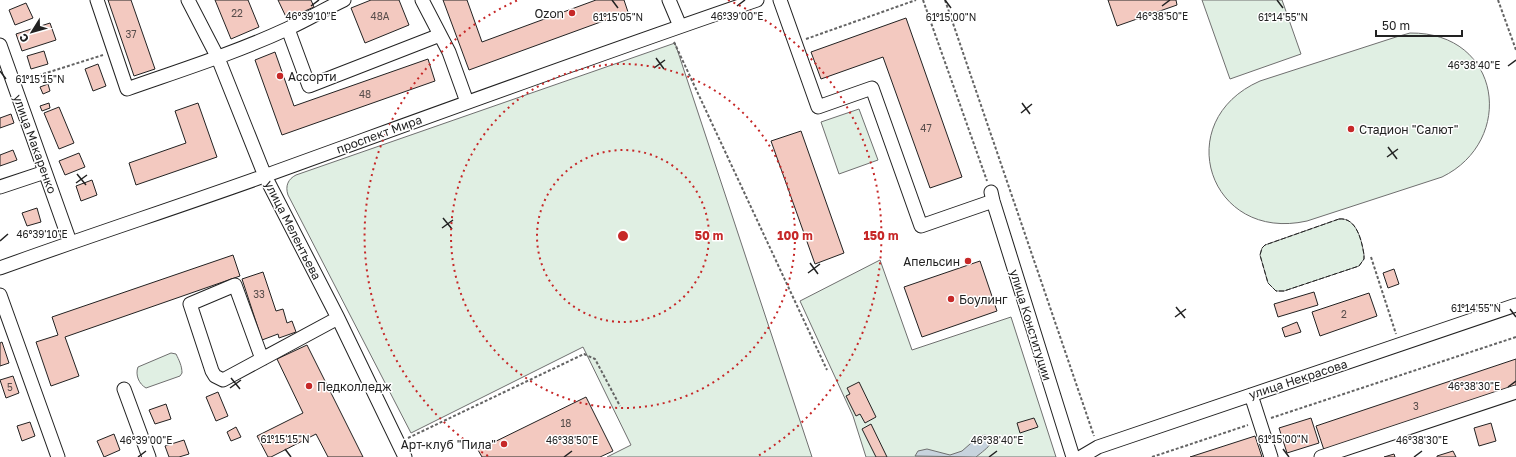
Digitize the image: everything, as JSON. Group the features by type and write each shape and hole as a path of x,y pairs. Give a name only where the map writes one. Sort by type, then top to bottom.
{"street":[{"path":"97,0 127,89 218,58 288,29 340,1"},
{"name":"улица Мелентьева","path":"188,0 218,58 265,176 338,318 405,457"},
{"path":"422,0 449,52 467,102"},
{"path":"669,0 674,28"},
{"name":"проспект Мира","path":"0,268 70,242 265,176 467,102 757,0"},
{"path":"780,0 818,107 872,88 921,226 992,196"},
{"path":"288,29 309,86 440,35"},
{"name":"улица Макаренко","path":"0,45 70,242"},
{"path":"0,187 45,172"},
{"name":"улица Конституции","path":"992,196 1073,457"},
{"path":"262,359 235,285 190,304 212,371 219,379 223,380 262,359 338,318"},
{"path":"0,295 58,457"},
{"name":"улица Некрасова","path":"1081,457 1098,447 1516,305"},
{"path":"124,389 148,457"},
{"path":"1321,457 1516,392"},
{"path":"1251,395 1271,457"}],"path":[{"path":"795,43 916,0"},
{"path":"923,0 992,196"},
{"path":"945,0 1098,447"},
{"path":"1498,0 1516,50"},
{"path":"674,28 827,370"},
{"path":"13,84 115,51"},
{"path":"1371,257 1399,345"},
{"path":"1152,457 1516,337"},
{"path":"398,443 584,354 595,359 620,406"}],"green space":[{"path":"1202,0 1282,0 1301,54 1230,79"},
{"name":"Стадион \"Салют\"","path":"1410,33 1441,37 1464,50 1480,69 1488,91 1489,115 1481,139 1466,160 1442,177 1307,221 1273,223 1246,214 1225,197 1213,174 1209,149 1215,123 1232,99 1260,81"},
{"path":"675,43 812,457 607,457 631,445 583,347 411,433 288,195 287,186 289,181 296,175"},
{"path":"859,109 878,160 839,174 821,122"},
{"path":"1339,219 1345,219 1350,222 1358,231 1364,255 1364,259 1359,266 1284,291 1276,291 1268,283 1260,255 1262,248 1265,245"},
{"path":"880,260 912,350 1011,317 1056,457 866,457 853,416 800,301"},
{"path":"171,353 176,354 179,361 182,373 180,376 146,388 137,376 138,367"}],"shaded area":[{"path":"985,435 989,437 991,443 976,457 915,456 918,451 927,449 950,455 962,451 978,437"}],"building":[{"path":"108,0 131,0 155,69 134,76"},
{"path":"215,0 248,0 259,27 231,39"},
{"path":"278,0 311,0 314,7 287,19"},
{"path":"371,0 399,0 409,25 365,43 351,8"},
{"path":"443,0 467,0 482,42 596,0 624,0 628,12 469,70"},
{"path":"1108,0 1176,0 1177,5 1117,26"},
{"path":"26,3 33,18 15,25 9,10"},
{"path":"906,18 962,177 930,188 883,57 821,79 811,52"},
{"path":"50,23 56,40 22,51 16,34"},
{"path":"44,51 48,64 31,69 27,56"},
{"path":"275,52 294,106 428,59 435,81 282,135 255,60"},
{"path":"98,64 106,86 93,91 85,69"},
{"path":"48,84 50,91 43,94 40,87"},
{"path":"49,103 50,108 42,111 40,106"},
{"path":"198,103 217,157 136,185 129,163 186,143 175,111"},
{"path":"59,107 74,143 59,149 44,113"},
{"path":"11,114 14,123 0,128 0,118"},
{"path":"801,131 844,253 815,264 771,141"},
{"path":"13,150 17,160 0,166 0,155"},
{"path":"79,153 85,167 65,175 59,161"},
{"path":"92,180 97,195 81,201 76,186"},
{"path":"37,208 41,222 27,226 22,213"},
{"path":"233,255 240,276 65,337 79,376 51,386 36,342 58,335 52,317"},
{"name":"Боулинг","path":"980,261 997,311 922,337 904,287"},
{"path":"1394,269 1399,284 1388,288 1383,273"},
{"path":"263,272 276,311 283,309 287,323 292,321 296,332 279,338 278,334 262,340 242,279"},
{"path":"1314,292 1318,305 1278,317 1274,304"},
{"path":"1369,293 1377,316 1320,336 1312,312"},
{"path":"1297,322 1301,332 1285,337 1282,328"},
{"path":"2,342 9,363 0,366 0,343"},
{"name":"Педколледж","path":"307,345 363,457 328,457 316,434 271,457 268,457 257,436 303,413 277,359"},
{"path":"1516,359 1516,386 1324,450 1316,426"},
{"path":"13,376 19,393 6,398 0,380"},
{"path":"859,382 876,417 865,423 860,414 856,416 846,396 850,394 847,388"},
{"path":"218,392 228,416 216,421 206,397"},
{"path":"586,397 613,451 600,457 482,457 478,450"},
{"path":"166,404 171,419 155,424 149,410"},
{"path":"1034,418 1038,427 1020,433 1017,423"},
{"path":"1311,418 1319,443 1287,453 1279,428"},
{"path":"30,422 35,436 22,441 17,426"},
{"path":"1491,423 1496,441 1479,446 1474,428"},
{"path":"871,424 887,457 876,457 862,429"},
{"path":"236,427 241,437 231,441 227,432"},
{"path":"114,434 120,450 104,457 97,441"},
{"path":"1255,436 1262,457 1190,457"},
{"path":"184,440 189,454 179,457 169,457 165,446"},
{"path":"1453,451 1456,457 1437,457 1437,456"},
{"path":"1394,454 1395,457 1384,457"}],"fence":[{"path":"1339,219 1345,219 1350,222 1358,231 1364,255 1364,259 1359,266 1284,291 1276,291 1268,283 1260,255 1262,248 1265,245 1339,219"}],"place":[{"name":"Ozon","path":"572,13"},
{"name":"Ассорти","path":"280,76"},
{"name":"Стадион \"Салют\"","path":"1351,129"},
{"name":"Апельсин","path":"968,261"},
{"name":"Боулинг","path":"951,299"},
{"name":"Педколледж","path":"309,386"},
{"name":"Арт-клуб \"Пила\"","path":"504,444"}]}
